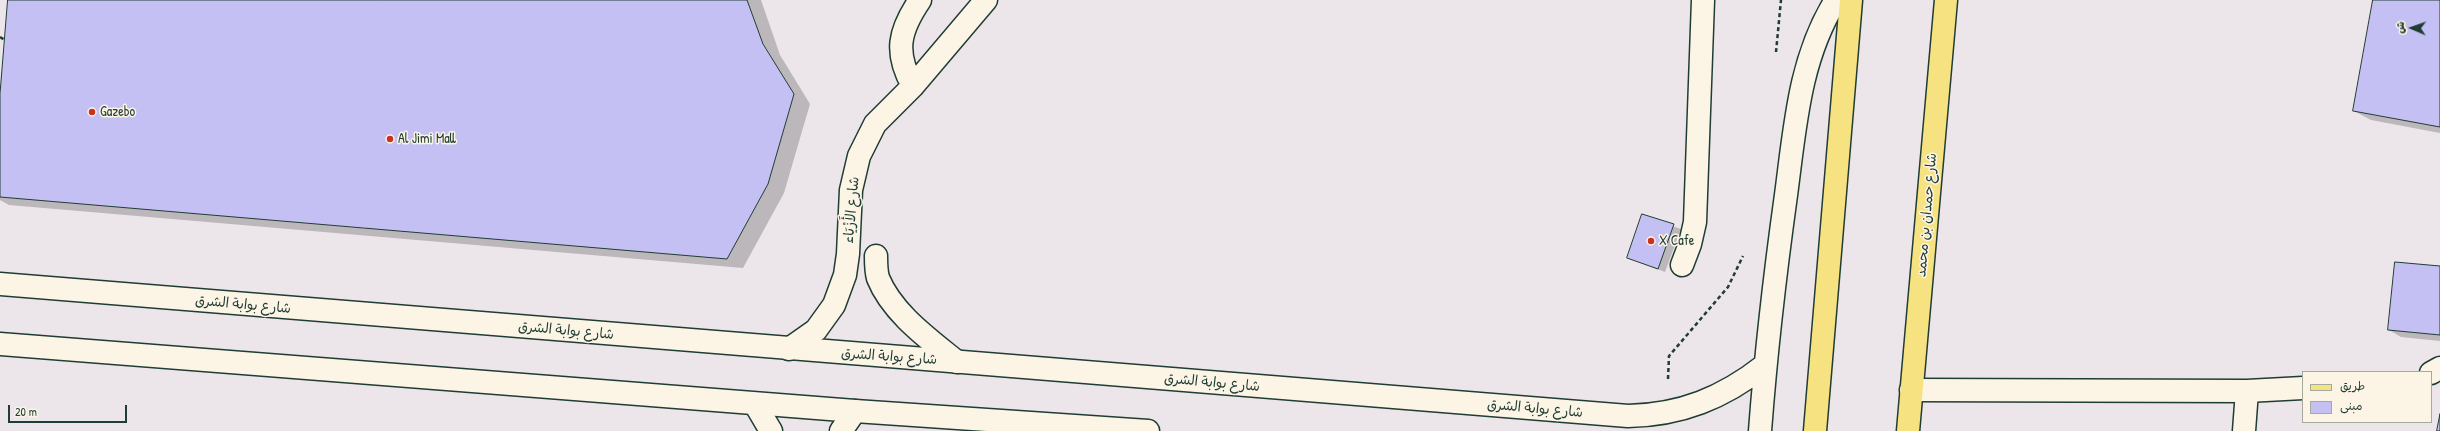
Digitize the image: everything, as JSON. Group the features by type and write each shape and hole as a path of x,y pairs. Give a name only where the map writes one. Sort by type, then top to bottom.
{"main road":[{"path":"1814,431 1851,0"},
{"name":"شارع حمدان بن محمد","path":"1908,431 1946,0"}],"street":[{"path":"913,86 904,66 901,39 906,23 920,0"},
{"name":"شارع الأَزْيَاء","path":"789,349 816,330 834,305 845,275 848,254 851,190 859,156 875,124 913,86 986,0"},
{"path":"1682,265 1690,244 1695,222 1703,0"},
{"path":"1760,431 1765,365 1777,254 1802,83 1814,44 1836,0"},
{"path":"876,256 878,276 883,288 899,309 918,330 957,362"},
{"name":"شارع بوابة الشرق","path":"0,284 1608,415 1647,416 1666,414 1694,407 1719,396 1743,382 1765,365"},
{"path":"0,344 755,404 1148,431"},
{"path":"1911,390 2247,391 2302,388"},
{"path":"2244,431 2247,391"},
{"path":"755,404 771,431"},
{"path":"841,431 855,411"}],"path":[{"path":"1775,58 1781,0"},
{"path":"0,37 5,40"},
{"path":"1666,414 1669,356 1728,287 1745,254"}],"building":[{"name":"Al Jimi Mall","path":"8,0 747,0 763,44 794,94 768,184 727,259 0,197 0,94"},
{"path":"2373,0 2440,0 2440,127 2353,111"},
{"name":"X Cafe","path":"1642,214 1674,224 1658,269 1627,258"},
{"path":"2395,262 2440,266 2440,335 2388,330"},
{"path":"2440,414 2440,431 2437,431"}],"place":[{"name":"Gazebo","path":"92,112"},
{"name":"Al Jimi Mall","path":"390,139"},
{"name":"X Cafe","path":"1651,241"}]}
